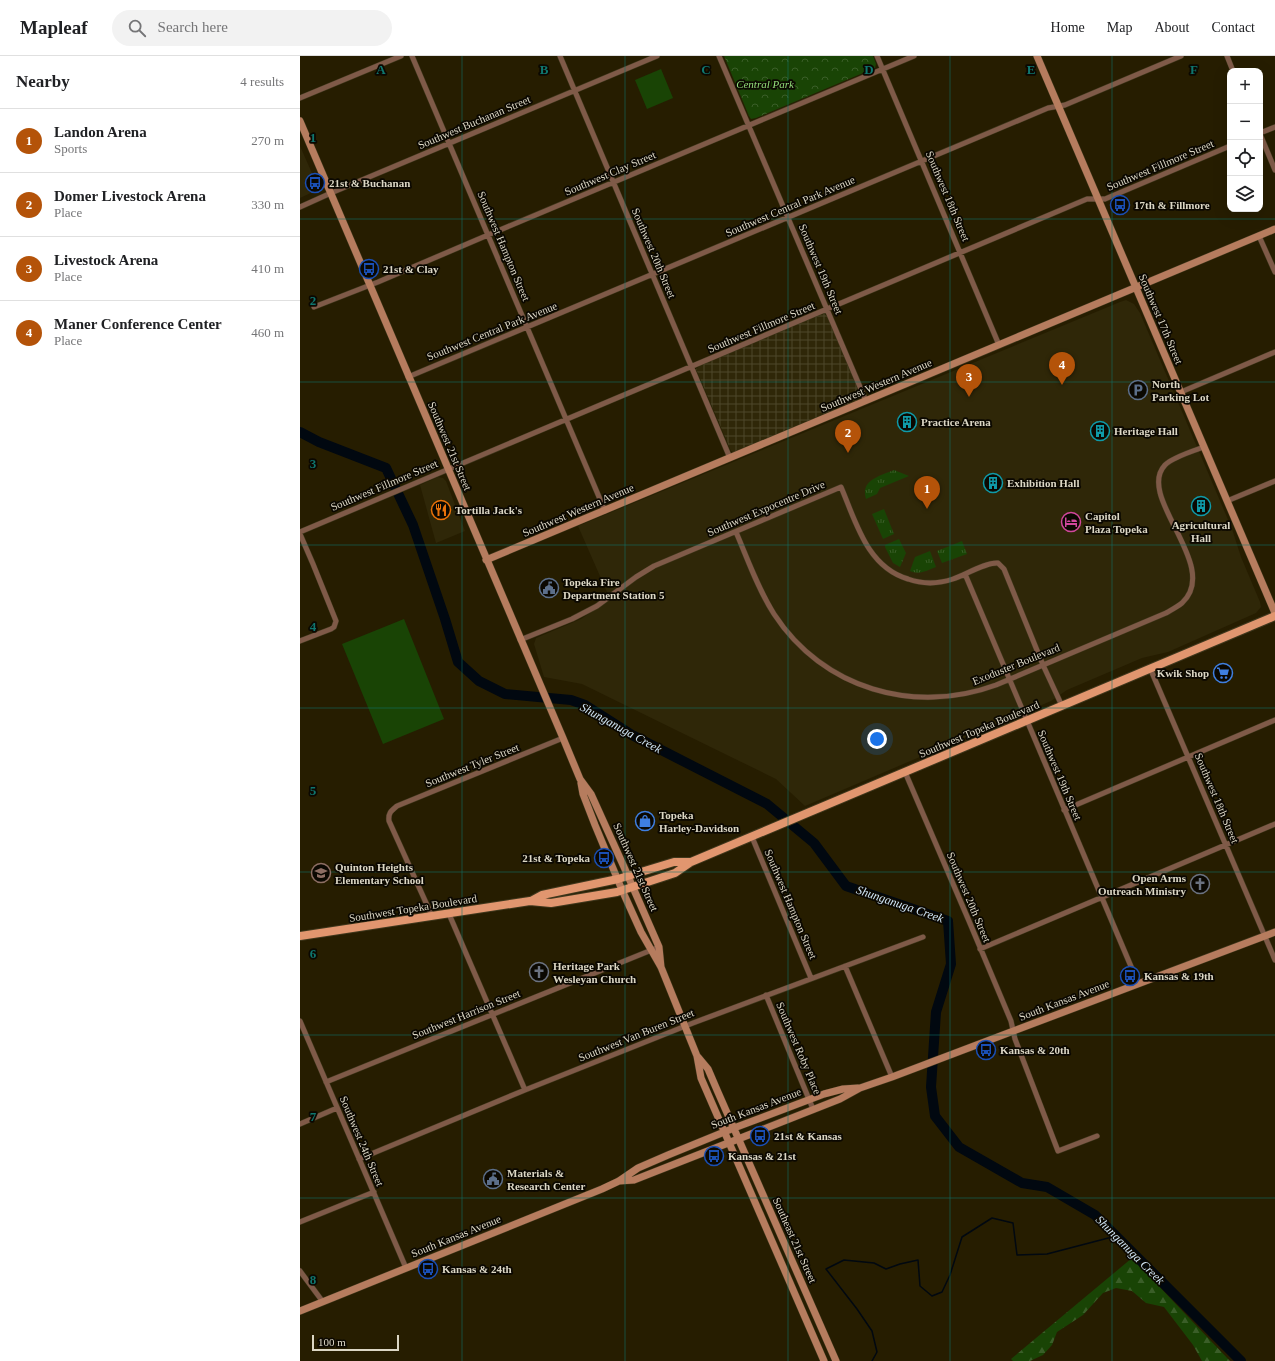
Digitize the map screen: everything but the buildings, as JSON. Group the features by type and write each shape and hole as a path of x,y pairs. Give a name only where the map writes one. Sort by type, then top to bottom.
{"main road":[{"name":"Southwest 17th Street","path":"1037,56 1275,614"},
{"name":"Southwest 21st Street","path":"300,120 536,678 563,738 580,779 583,794 622,890 641,932 661,967 697,1056 701,1078 724,1132"},
{"name":"Southwest Western Avenue","path":"486,560 1275,229"},
{"name":"Southwest Topeka Boulevard","path":"300,936 530,901 551,903 582,899 633,887 675,873 691,862 1062,706 1275,614"},
{"name":"Southwest 21st Street","path":"580,779 591,794 659,947 661,967"},
{"name":"Southwest Topeka Boulevard","path":"530,901 542,895 618,879 674,862 691,862"},
{"name":"South Kansas Avenue","path":"620,1181 634,1180 840,1099 860,1088 1275,932"},
{"name":"Southwest 21st Street","path":"697,1056 708,1070 734,1128"},
{"name":"South Kansas Avenue","path":"300,1311 620,1181 638,1168 734,1128 809,1099 843,1089 860,1088"},
{"name":"Southeast 21st Street","path":"734,1128 836,1361"},
{"name":"Southeast 21st Street","path":"724,1132 824,1361"}],"street":[{"path":"300,98 401,56"},
{"name":"Southwest Hampton Street","path":"412,56 605,511"},
{"name":"Southwest 20th Street","path":"560,56 653,275 690,367 730,458"},
{"name":"Southwest Buchanan Street","path":"300,208 330,193 657,56"},
{"name":"Southwest 19th Street","path":"719,56 866,401"},
{"name":"Southwest 18th Street","path":"877,56 999,345"},
{"name":"Southwest Clay Street","path":"314,307 370,286 914,56"},
{"name":"Southwest Central Park Avenue","path":"408,377 1048,108 1065,105 1181,56"},
{"path":"1232,68 1228,57 1234,56"},
{"path":"1263,133 1275,127"},
{"path":"1262,140 1275,170"},
{"name":"Southwest Fillmore Street","path":"300,533 378,498 827,310 1087,199 1105,199 1227,147"},
{"path":"1260,236 1275,272"},
{"path":"1181,392 1275,352"},
{"name":"Exoduster Boulevard","path":"736,532 760,590 780,623 807,652 822,664 838,674 873,689 892,694 921,698 969,693 1009,680 1166,613 1182,603 1192,586 1192,569 1160,492 1159,480 1162,470 1169,461 1204,447"},
{"path":"1227,501 1275,481"},
{"name":"Southwest Expocentre Drive","path":"520,640 572,619 597,606 636,577 654,566 841,487 867,547 880,564 904,578 923,583 939,582 998,563 1004,569 1043,665 1062,706"},
{"path":"300,533 336,618 335,624 331,629 300,641"},
{"name":"Southwest 19th Street","path":"964,574 1138,983"},
{"name":"Southwest 18th Street","path":"1150,668 1275,960"},
{"path":"1064,810 1275,720"},
{"name":"Southwest Tyler Street","path":"432,916 389,821 388,816 390,812 397,806 563,738"},
{"name":"Southwest 20th Street","path":"904,772 1011,1021 1015,1039 1058,1151 1098,1136"},
{"path":"980,949 1275,824"},
{"name":"Southwest Hampton Street","path":"752,837 811,978"},
{"path":"449,914 525,1090"},
{"name":"Southwest Van Buren Street","path":"359,1159 685,1026 923,937"},
{"name":"Southwest Harrison Street","path":"326,1082 659,947"},
{"path":"845,966 892,1077"},
{"name":"Southwest Roby Place","path":"766,995 813,1109"},
{"name":"Southwest 24th Street","path":"300,1021 302,1030 406,1268"},
{"path":"300,1124 337,1108"},
{"path":"300,1222 374,1192"},
{"path":"300,1271 323,1302"}],"shaded area":[{"path":"300,146 319,189 300,198"},
{"path":"1126,300 1134,304 1140,313 1232,529 1241,557 1260,602 1261,607 1256,613 1168,652 1142,658 1067,690 1051,701 805,806 776,779 582,684 544,677 534,644 536,638 581,619 610,599 578,526"},
{"path":"822,314 827,316 860,394 860,398 858,401 736,452 731,451 696,369 701,365"},
{"path":"438,477 443,478 446,481 465,531 436,543 420,485"}],"green space":[{"name":"Central Park","path":"724,56 873,56 876,64 875,68 751,119"},
{"path":"661,69 673,98 647,109 635,80"},
{"path":"894,470 909,476 880,488 877,494 866,499 866,487 869,483 877,477"},
{"path":"884,509 894,534 883,539 872,514"},
{"path":"899,539 906,553 900,567 893,563 885,547 885,545"},
{"path":"962,541 967,554 942,563 937,551"},
{"path":"930,551 936,567 920,573 910,571 915,557"},
{"path":"404,619 444,719 383,744 342,644"},
{"path":"1132,1258 1230,1361 1202,1361 1193,1345 1164,1307 1146,1303 1132,1291 1116,1288 1103,1293 1083,1315 1057,1332 1052,1345 1043,1355 1030,1361 1013,1361 1011,1359"}],"waterway":[{"name":"Shunganuga Creek","path":"300,432 319,442 386,468 413,525 458,662 479,681 505,694 571,700 585,705 632,735 767,804 814,843 846,886 948,921 951,964 936,1012 931,1087 935,1116 959,1147 1022,1183 1047,1187 1095,1215 1241,1361"},
{"path":"872,1361 877,1352 872,1331 826,1269 844,1260 874,1263 886,1269 918,1260 920,1286 932,1296 942,1292 950,1275 962,1237 992,1218 1013,1223 1017,1255 1047,1254 1116,1236"}],"place":[{"name":"21st & Buchanan","path":"315,183"},
{"name":"17th & Fillmore","path":"1120,205"},
{"name":"21st & Clay","path":"369,269"},
{"name":"Maner Conference Center","path":"1062,385"},
{"name":"North Parking Lot","path":"1138,390"},
{"name":"Livestock Arena","path":"969,397"},
{"name":"Practice Arena","path":"907,422"},
{"name":"Heritage Hall","path":"1100,431"},
{"name":"Domer Livestock Arena","path":"848,453"},
{"name":"Exhibition Hall","path":"993,483"},
{"name":"Agricultural Hall","path":"1201,506"},
{"name":"Landon Arena","path":"927,509"},
{"name":"Tortilla Jack's","path":"441,510"},
{"name":"Capitol Plaza Topeka","path":"1071,522"},
{"name":"Topeka Fire Department Station 5","path":"549,588"},
{"name":"Kwik Shop","path":"1223,673"},
{"name":"Topeka Harley-Davidson","path":"645,821"},
{"name":"21st & Topeka","path":"604,858"},
{"name":"Quinton Heights Elementary School","path":"321,873"},
{"name":"Open Arms Outreach Ministry","path":"1200,884"},
{"name":"Heritage Park Wesleyan Church","path":"539,972"},
{"name":"Kansas & 19th","path":"1130,976"},
{"name":"Kansas & 20th","path":"986,1050"},
{"name":"21st & Kansas","path":"760,1136"},
{"name":"Kansas & 21st","path":"714,1156"},
{"name":"Materials & Research Center","path":"493,1179"},
{"name":"Kansas & 24th","path":"428,1269"}]}
